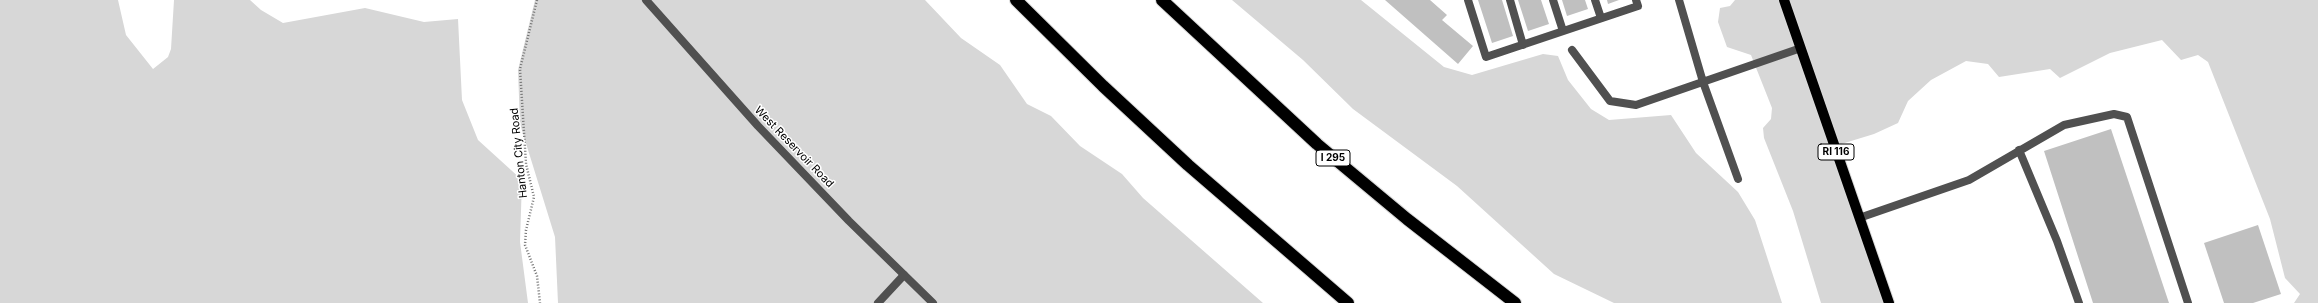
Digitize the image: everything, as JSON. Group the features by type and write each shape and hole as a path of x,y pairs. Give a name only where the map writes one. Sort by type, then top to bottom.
{"highway":[{"path":"1016,0 1177,156 1276,243 1348,303"},
{"name":"I 295","path":"1162,0 1317,144 1418,228 1515,303"}],"main road":[{"name":"RI 116","path":"1784,0 1889,303"}],"street":[{"name":"West Reservoir Road","path":"646,0 758,126 933,303"},
{"path":"1468,0 1486,57 1638,6 1636,0"},
{"path":"1510,0 1523,45"},
{"path":"1553,0 1563,31"},
{"path":"1595,0 1601,18"},
{"path":"1679,0 1703,82 1738,179"},
{"path":"1572,50 1610,101 1636,105 1801,48"},
{"path":"1859,218 1969,180 2064,125 2114,114 2127,117 2188,303"},
{"path":"2019,150 2057,241 2079,303"},
{"path":"878,303 904,275"}],"path":[{"name":"Hanton City Road","path":"537,0 520,68 526,164 534,197 526,230 525,245 537,276 540,303"}],"shaded area":[{"path":"0,0 118,0 126,35 153,69 168,57 171,49 174,0 250,0 261,10 283,23 365,8 424,22 458,19 462,100 478,140 522,180 520,242 528,303 0,303"},
{"path":"535,0 925,0 961,38 1000,65 1027,104 1051,116 1080,146 1122,174 1143,198 1263,303 558,303 555,237 520,124 518,70"},
{"path":"1232,0 1361,0 1444,67 1472,75 1543,54 1558,56 1568,80 1591,109 1609,120 1671,115 1696,153 1738,192 1755,220 1782,303 1614,303 1554,274 1457,186 1353,109 1303,60"},
{"path":"1735,0 2318,0 2318,303 2294,303 2300,294 2285,278 2270,219 2208,62 2198,55 2181,60 2162,40 2110,53 2060,78 2050,69 1999,77 1988,64 1966,61 1931,80 1908,101 1898,123 1874,134 1838,145 1891,303 1821,303 1793,211 1764,138 1763,128 1771,119 1772,108 1751,55 1727,47 1718,22 1720,8 1730,6"}],"building":[{"path":"1385,0 1430,0 1447,15 1442,20 1473,46 1458,64"},
{"path":"1478,0 1502,0 1513,36 1492,43"},
{"path":"1518,0 1541,0 1549,24 1528,31"},
{"path":"1562,0 1585,0 1588,9 1567,16"},
{"path":"1607,0 1619,0 1608,4"},
{"path":"2111,129 2169,303 2093,303 2044,151"},
{"path":"2258,225 2281,294 2253,303 2224,303 2204,243"}]}
